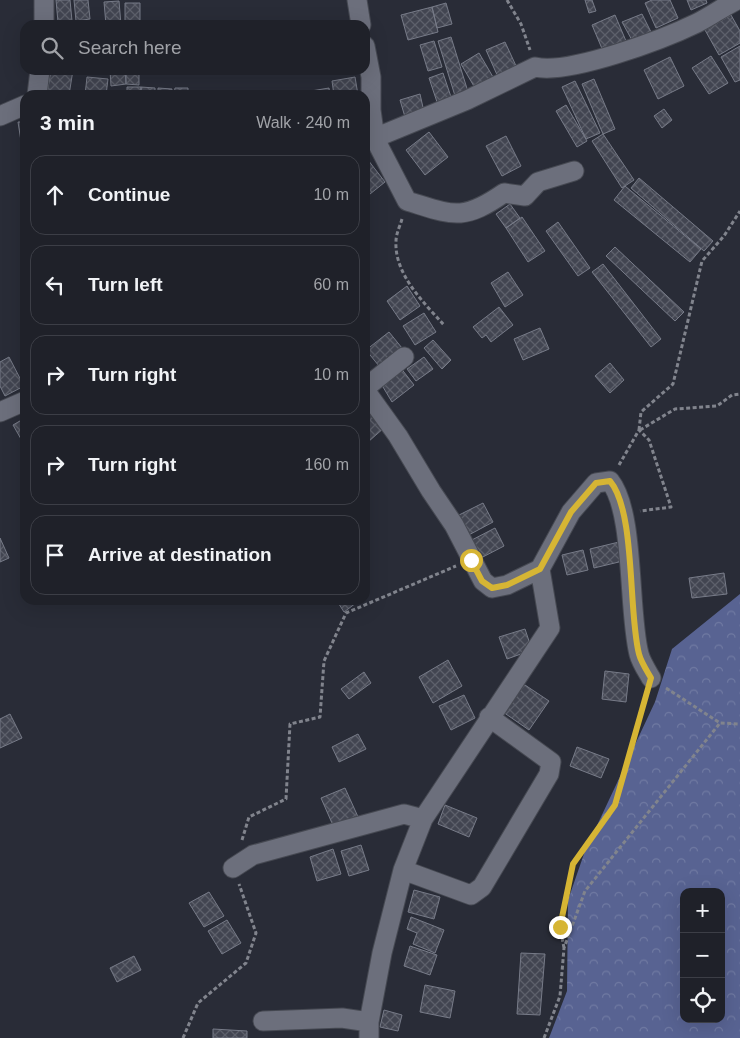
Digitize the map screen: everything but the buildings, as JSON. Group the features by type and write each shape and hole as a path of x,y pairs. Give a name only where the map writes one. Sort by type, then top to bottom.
{"street":[{"path":"44,0 44,20"},
{"path":"357,0 360,20"},
{"path":"370,140 467,100 535,67 548,70 586,64 688,27 736,0"},
{"path":"370,72 370,140 407,201 447,213 463,215 489,203 504,193 525,196 538,182 574,171"},
{"path":"38,90 39,75"},
{"path":"0,116 20,107"},
{"path":"370,385 404,356"},
{"path":"370,396 398,436 454,525 482,581 492,588 507,585 540,569 571,512 596,483 610,481 618,491 622,514 639,655 651,678"},
{"path":"0,412 20,403"},
{"path":"263,1021 342,1018 369,1030 382,953 403,870 423,819 489,717 550,628 540,569"},
{"path":"403,870 471,895 482,887 549,774 551,762 489,717"},
{"path":"233,868 253,855 404,814 423,819"}],"path":[{"path":"507,0 521,24 535,67"},
{"path":"407,201 396,241 398,258 406,278 444,325"},
{"path":"610,481 639,430 641,412 673,384 702,261 724,236 740,212"},
{"path":"639,430 675,409 717,406 732,395 740,394"},
{"path":"622,514 671,507 649,440 639,430"},
{"path":"370,603 471,560"},
{"path":"183,1038 198,1002 246,963 256,933 233,868 249,817 286,799 290,724 320,717 324,661 346,613 365,605"},
{"path":"564,948 560,927 573,864 615,805 651,678 720,723 740,724"},
{"path":"544,1038 560,996 564,948 585,891 720,723"}],"green space":[{"path":"740,594 740,1038 549,1038 567,991 568,900 585,851 655,702 672,649"}],"route":[{"path":"471,560 482,581 492,588 507,585 540,569 571,512 596,483 610,481 618,491 627,541 639,655 651,678 615,805 573,864 560,927"}]}
